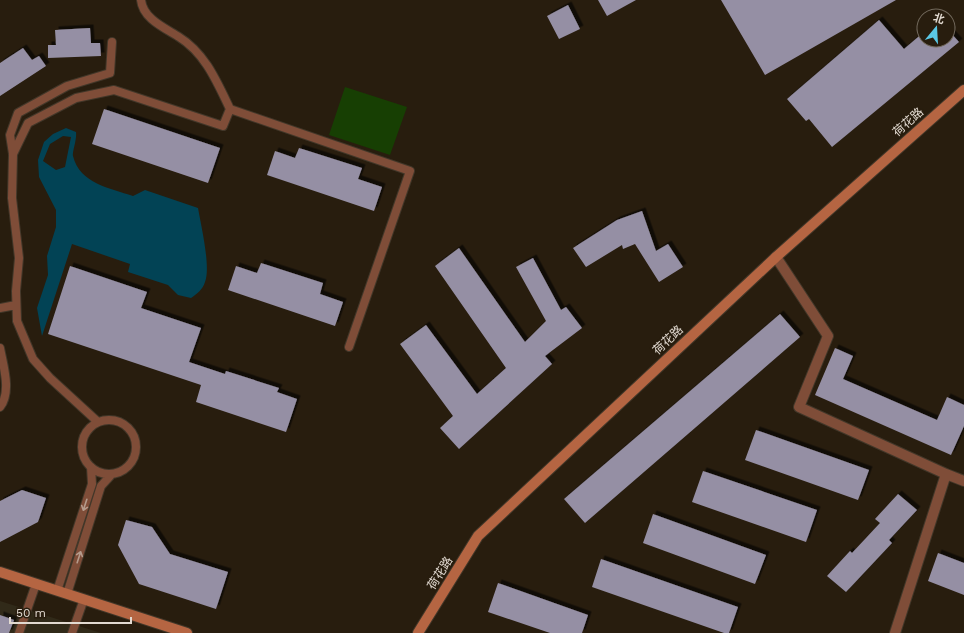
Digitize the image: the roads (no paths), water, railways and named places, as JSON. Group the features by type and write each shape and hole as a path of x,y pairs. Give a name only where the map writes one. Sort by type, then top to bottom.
{"street":[{"name":"荷花路","path":"418,633 478,536 776,256 964,90"},
{"path":"776,256 828,336 799,407 964,481"},
{"path":"895,633 946,474"},
{"path":"0,572 187,633"}],"lane":[{"path":"141,0 142,7 158,25 197,50 218,83 230,109 410,171 349,347"},
{"path":"98,422 50,378 33,359 17,321 16,305 19,258 12,198 13,154 10,135 18,113 66,86 110,73 112,42"},
{"path":"13,154 28,123 76,98 114,90 223,126 230,109"},
{"path":"0,308 16,305"},
{"path":"0,348 6,381 5,400 0,406"},
{"path":"62,592 92,484 91,467 83,454 82,446 86,432 98,422 113,420 121,422 132,432 135,440 136,447 132,462 126,468 112,474 105,474 91,467"},
{"path":"62,592 101,486 112,474"},
{"path":"19,633 36,584"},
{"path":"72,633 84,599"}],"water":[{"path":"66,128 76,132 73,156 82,173 97,184 133,196 145,190 198,208 205,246 207,275 203,287 198,293 191,298 178,295 168,285 128,272 130,264 72,244 42,336 37,308 48,275 47,256 56,227 56,210 39,177 38,160 44,142 53,134","holes":["63,136 71,137 65,167 56,170 43,161 50,144"]}]}
